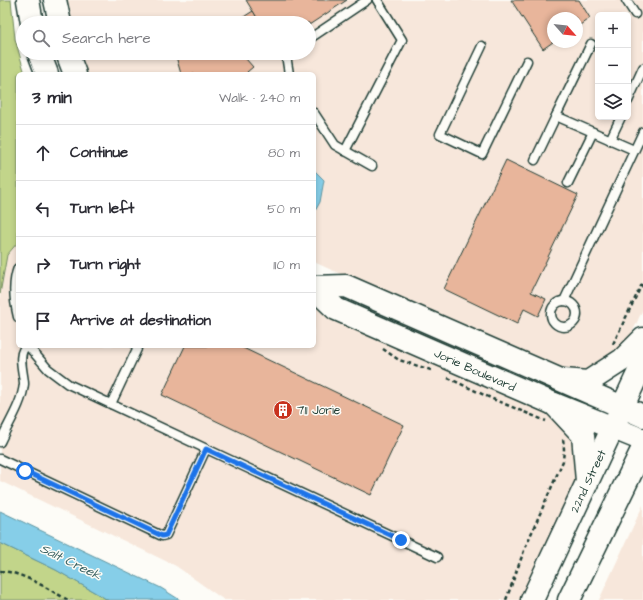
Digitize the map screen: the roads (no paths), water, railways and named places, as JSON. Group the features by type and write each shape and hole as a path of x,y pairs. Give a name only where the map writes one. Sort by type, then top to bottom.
{"main road":[{"path":"28,0 31,16"},
{"path":"55,0 58,16"},
{"path":"42,60 46,72"},
{"path":"70,60 74,72"},
{"name":"Jorie Boulevard","path":"316,288 346,286 643,416"},
{"name":"Jorie Boulevard","path":"316,290 336,309 554,404 643,440"},
{"path":"563,380 588,382 622,360 643,339"},
{"name":"22nd Street","path":"532,600 643,363"},
{"path":"554,404 583,434 588,482"},
{"path":"569,600 643,448"},
{"path":"613,509 643,482"}],"lane":[{"path":"316,34 367,0"},
{"path":"345,151 402,40 377,0"},
{"path":"626,0 635,14"},
{"path":"535,160 591,44"},
{"path":"482,46 440,134 482,154 527,61"},
{"path":"287,60 289,72"},
{"path":"631,94 643,68"},
{"path":"316,116 335,146 372,166"},
{"path":"556,116 634,150"},
{"path":"610,140 620,120"},
{"path":"568,183 593,132"},
{"path":"564,300 643,132"},
{"path":"16,274 14,279 14,301 16,309"},
{"path":"0,442 21,397 24,384 21,353 26,348"},
{"path":"30,348 48,369 68,384 436,556"},
{"path":"111,404 137,348"},
{"path":"0,459 162,536 166,535 206,449"}],"water":[{"path":"316,172 324,180 320,202 316,209"},
{"name":"Salt Creek","path":"0,511 161,588 180,600 108,600 56,570 0,543"}],"place":[{"name":"711 Jorie","path":"283,410"}]}
